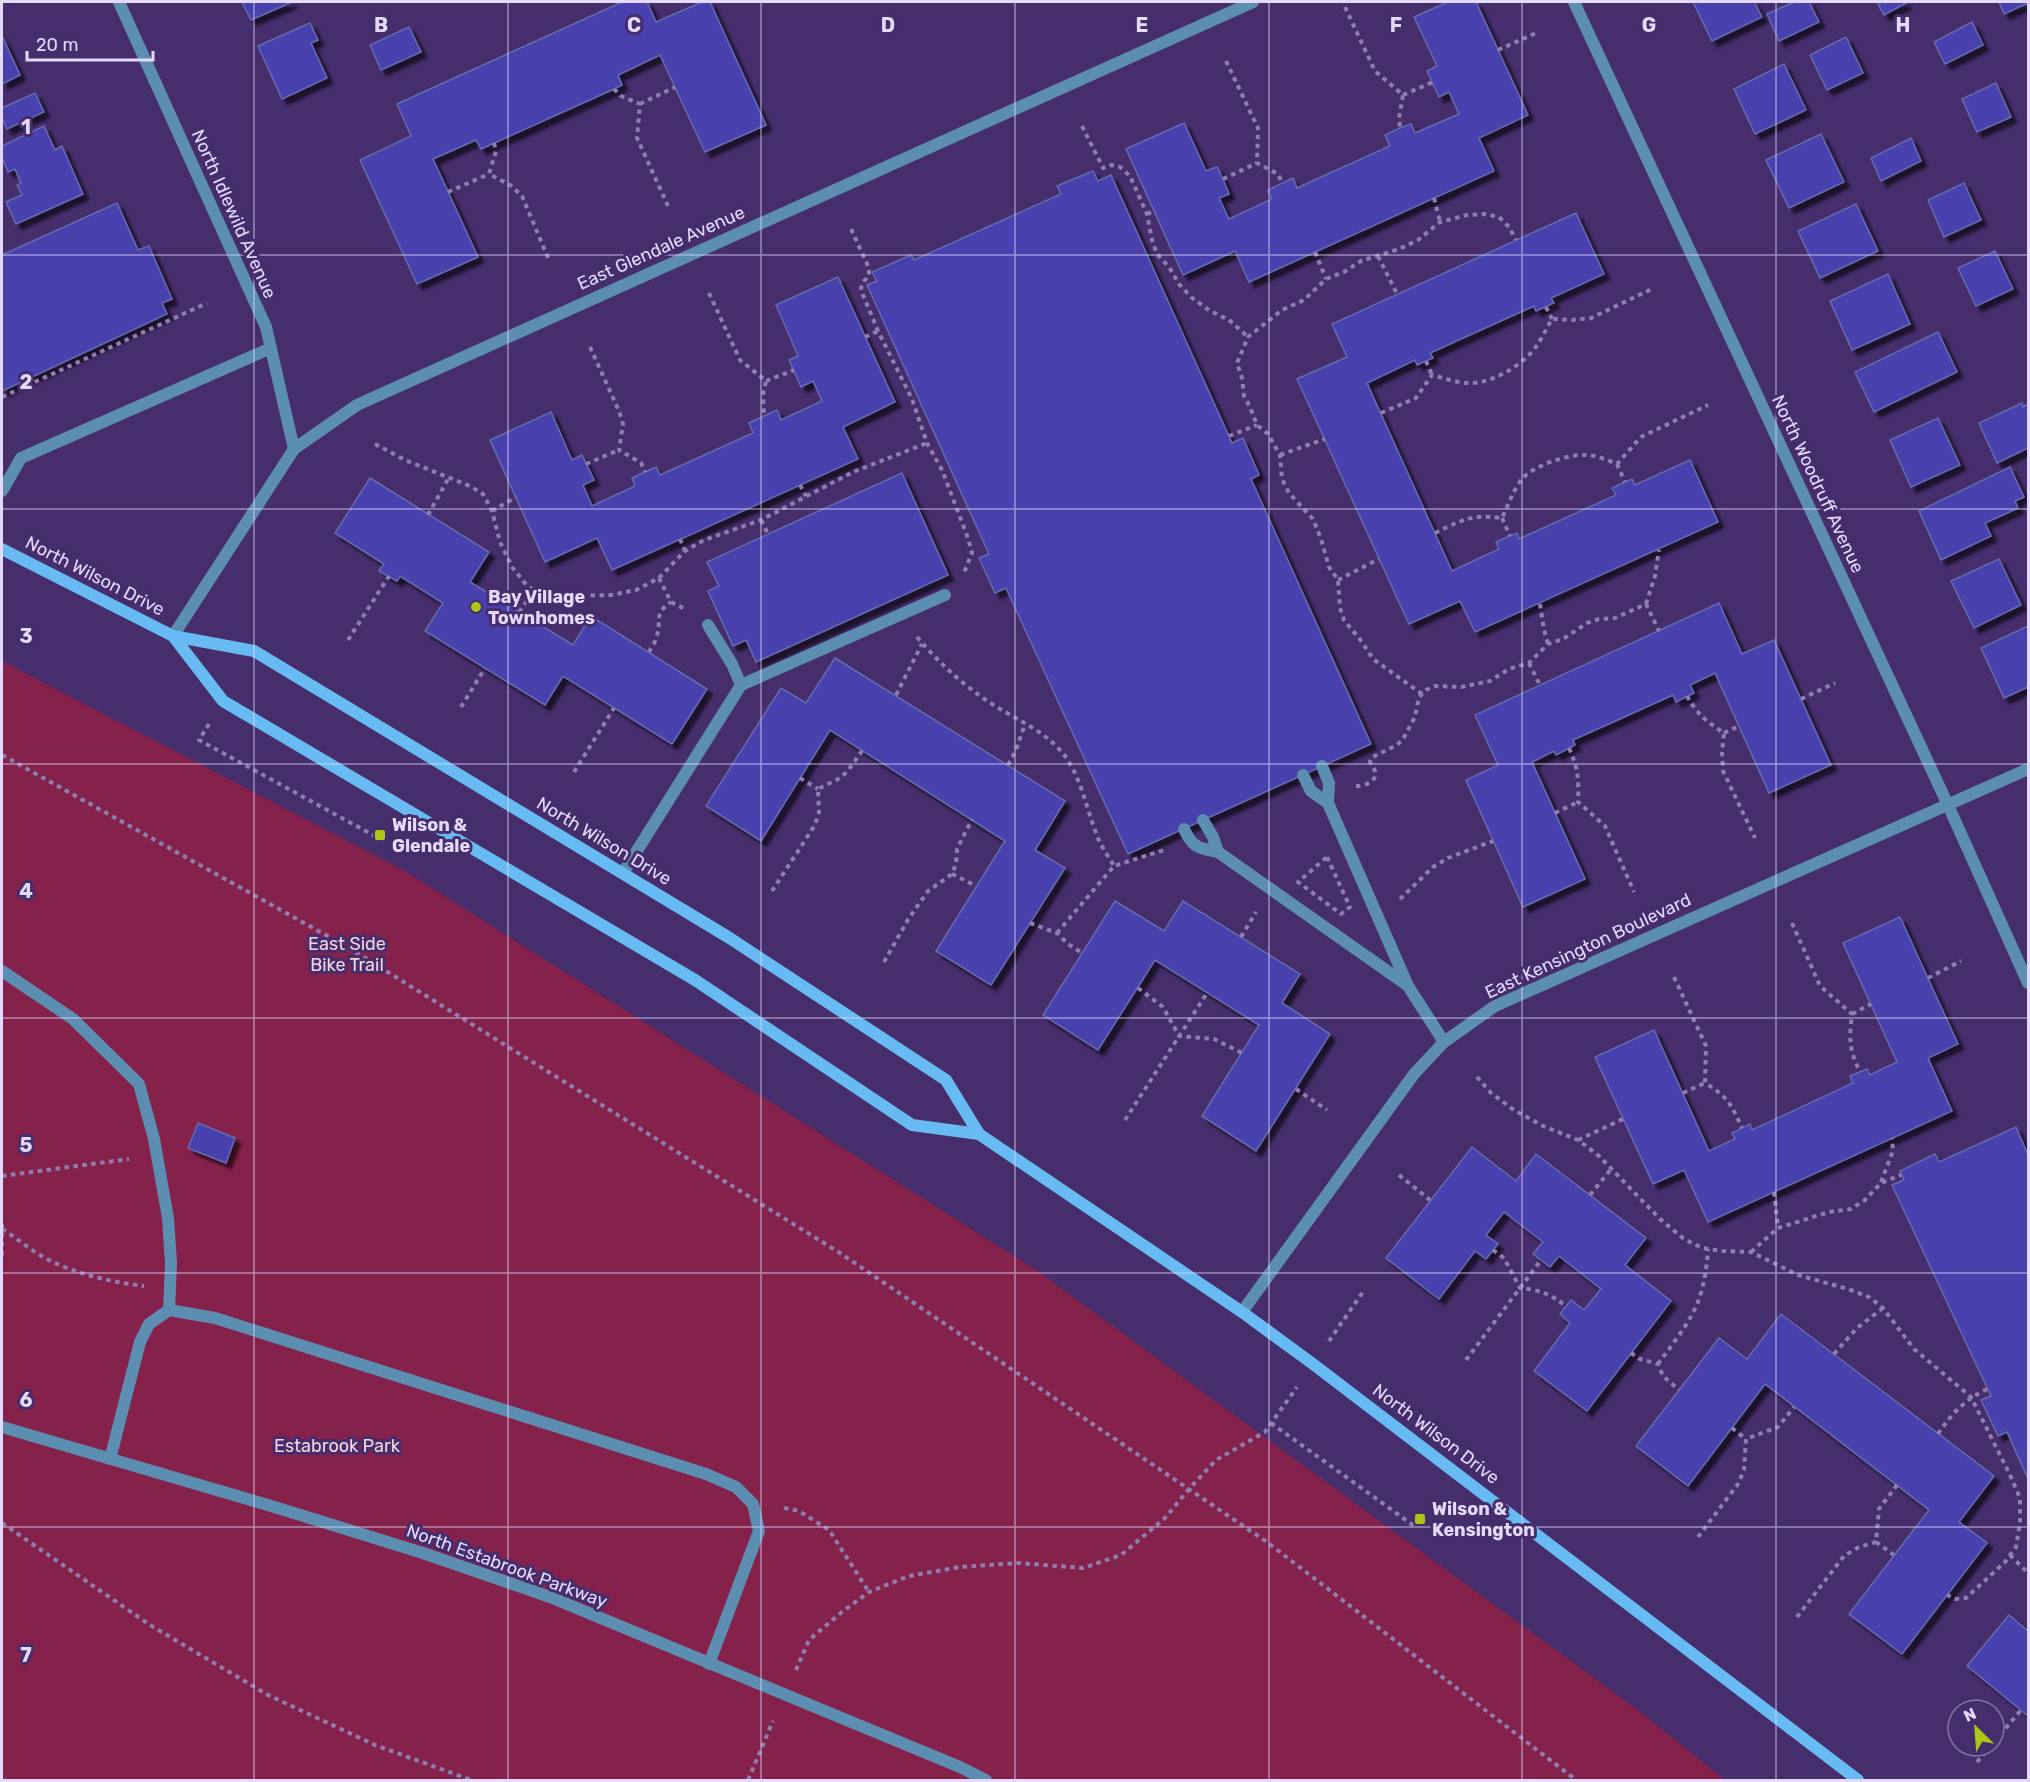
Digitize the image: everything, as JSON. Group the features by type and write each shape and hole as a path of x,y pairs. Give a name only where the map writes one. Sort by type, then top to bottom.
{"street":[{"name":"North Idlewild Avenue","path":"118,2 266,327 294,449"},
{"name":"East Glendale Avenue","path":"173,636 294,449 357,405 1253,2"},
{"name":"North Woodruff Avenue","path":"1574,2 1948,805 2028,983"},
{"path":"2,491 21,458 271,348"},
{"name":"North Wilson Drive","path":"2,549 173,636 254,651 728,937 946,1080 979,1134 1242,1312 1313,1364 1858,1780"},
{"path":"623,873 741,685 945,595"},
{"path":"708,625 732,664 741,685"},
{"name":"North Wilson Drive","path":"173,636 223,701 695,980 912,1125 979,1134"},
{"path":"1322,766 1329,783 1328,803 1408,986 1444,1042"},
{"name":"East Kensington Boulevard","path":"1242,1312 1414,1074 1444,1042 1495,1006 2028,769"},
{"path":"1303,775 1311,791 1328,803"},
{"path":"1203,820 1213,837 1218,852"},
{"path":"1187,834 1197,848 1218,852 1408,986"},
{"path":"2,971 73,1018 139,1084 157,1155 168,1218 171,1263 169,1311"},
{"path":"110,1459 140,1342 149,1324 169,1311 215,1318 706,1474 736,1487 753,1504 759,1531 709,1664"},
{"name":"North Estabrook Parkway","path":"2,1427 423,1553 550,1597 960,1767 986,1780"}],"path":[{"path":"1345,7 1375,71 1403,95"},
{"path":"1498,50 1536,33"},
{"path":"1226,61 1258,128 1257,163"},
{"path":"1403,95 1433,82"},
{"path":"614,89 621,96 640,104 675,87"},
{"path":"1400,128 1399,118 1403,95"},
{"path":"640,104 637,138 668,206"},
{"path":"1082,126 1102,168 1111,165 1120,167 1130,176 1147,214 1152,240 1158,254 1179,284 1191,297 1210,311 1229,320 1248,337"},
{"path":"448,192 489,174 496,151 494,143"},
{"path":"1223,179 1257,163"},
{"path":"1257,163 1278,174 1282,183"},
{"path":"489,174 510,185 522,196 549,260"},
{"path":"1434,198 1440,222"},
{"path":"1147,214 1154,211"},
{"path":"1422,694 1373,659 1344,620 1340,608 1338,580 1329,567 1321,538 1313,519 1289,493 1282,479 1280,455 1268,434 1257,425 1244,396 1237,363 1248,337 1282,310 1304,300 1326,279 1344,272 1360,261 1400,249 1418,240 1440,222 1467,215 1485,214 1499,217 1509,226 1516,240"},
{"path":"852,229 869,268 869,276 861,288 878,331 908,390 927,443 942,470 968,538 972,553 960,583"},
{"path":"1315,252 1326,279"},
{"path":"1378,256 1397,294"},
{"path":"1552,319 1591,318 1654,288"},
{"path":"709,294 740,360 766,381"},
{"path":"2,397 207,303"},
{"path":"1546,307 1552,319"},
{"path":"1432,375 1471,384 1508,372 1537,346 1552,319"},
{"path":"866,337 878,331"},
{"path":"590,347 623,424 619,450"},
{"path":"1426,361 1432,375"},
{"path":"766,381 794,370"},
{"path":"1381,413 1416,398 1432,375"},
{"path":"764,416 763,395 766,381"},
{"path":"1617,464 1641,437 1708,405"},
{"path":"1229,436 1257,425"},
{"path":"1280,455 1325,439"},
{"path":"375,444 405,460 470,486 483,494 492,511 500,542 512,567 534,591 557,596 611,595 636,590 659,578 685,551 704,540 761,520 853,472 927,443"},
{"path":"586,464 619,450"},
{"path":"619,450 641,463 645,471"},
{"path":"1502,518 1522,479 1537,467 1565,458 1585,455 1603,458 1617,464 1625,482"},
{"path":"428,515 448,479"},
{"path":"800,485 806,496"},
{"path":"492,511 516,497"},
{"path":"1435,533 1468,517 1485,515 1502,518"},
{"path":"1502,518 1510,536"},
{"path":"761,520 768,534"},
{"path":"680,539 685,551"},
{"path":"1659,549 1646,604 1659,631"},
{"path":"1338,580 1379,559"},
{"path":"348,640 389,576"},
{"path":"659,578 671,602 708,625"},
{"path":"519,612 534,591"},
{"path":"649,652 657,638 658,616 661,609 671,602"},
{"path":"1540,603 1548,644"},
{"path":"1362,786 1375,777 1376,772 1370,761 1371,758 1397,746 1410,729 1419,697 1434,686 1461,687 1490,681 1509,669 1529,663 1548,644 1563,639 1587,623 1599,619 1615,618 1646,604"},
{"path":"924,630 915,634 957,679 1044,734 1072,765 1099,841 1114,866"},
{"path":"896,695 922,644"},
{"path":"1529,663 1540,685"},
{"path":"461,707 485,668"},
{"path":"1801,699 1835,682"},
{"path":"1687,696 1704,721 1724,733"},
{"path":"574,772 614,708"},
{"path":"214,716 199,740 384,841"},
{"path":"1008,765 1025,724"},
{"path":"1724,733 1739,726"},
{"path":"1724,733 1723,771 1755,838"},
{"path":"1569,748 1579,777 1578,802"},
{"path":"818,789 842,777 862,751"},
{"path":"2,755 359,954 840,1253 1267,1542 1576,1780"},
{"path":"800,778 818,789"},
{"path":"772,891 815,825 819,812 818,789"},
{"path":"1555,813 1578,802"},
{"path":"1578,802 1605,826 1634,892"},
{"path":"884,962 909,918 928,891 952,874 956,864 957,849 972,819"},
{"path":"1057,933 1114,866 1156,853 1187,834"},
{"path":"1397,902 1433,867 1448,858 1493,842"},
{"path":"1327,857 1350,907 1341,914 1298,882 1327,857"},
{"path":"952,874 976,886"},
{"path":"1240,937 1259,908"},
{"path":"1030,922 1057,933 1082,953"},
{"path":"1792,923 1820,986 1852,1014"},
{"path":"1928,978 1961,961"},
{"path":"1674,977 1706,1046 1705,1083"},
{"path":"1138,988 1163,1007 1179,1036"},
{"path":"1125,1120 1207,993"},
{"path":"1852,1014 1871,1004"},
{"path":"1852,1014 1851,1053 1860,1072"},
{"path":"1179,1036 1214,1039 1242,1053"},
{"path":"1477,1077 1491,1093 1514,1110 1543,1126 1578,1140 1612,1168 1660,1219 1684,1239 1708,1249 1751,1252 1798,1275 1869,1297 1883,1308 1914,1349 1971,1397 2020,1498 2020,1522 2016,1548 2005,1562 1966,1598 1955,1599 1947,1596"},
{"path":"1683,1093 1705,1083"},
{"path":"1705,1083 1721,1093 1731,1104 1742,1128"},
{"path":"1296,1089 1327,1110"},
{"path":"1578,1140 1623,1119"},
{"path":"1751,1252 1778,1228 1829,1212 1851,1209 1865,1200 1881,1183 1893,1151 1892,1138"},
{"path":"2,1176 157,1155"},
{"path":"1590,1195 1612,1168"},
{"path":"1400,1175 1430,1200"},
{"path":"1881,1183 1901,1175"},
{"path":"1774,1192 1778,1228"},
{"path":"2,1226 46,1258 79,1272 120,1284 170,1288"},
{"path":"2,1226 2,1260"},
{"path":"1658,1364 1693,1313 1700,1297 1708,1249"},
{"path":"1493,1250 1504,1258 1520,1288"},
{"path":"1466,1360 1541,1260"},
{"path":"1520,1288 1540,1290 1566,1306"},
{"path":"1344,1320 1365,1289"},
{"path":"1834,1354 1857,1328 1883,1308"},
{"path":"1631,1353 1658,1364"},
{"path":"1658,1364 1663,1376 1679,1390"},
{"path":"1938,1434 1946,1422 1971,1397 1987,1389"},
{"path":"748,1780 809,1640 869,1592 909,1576 960,1567 1018,1563 1083,1568 1121,1555 1164,1519 1188,1489 1216,1460 1264,1432 1286,1402"},
{"path":"1746,1439 1778,1428 1794,1407"},
{"path":"1271,1423 1417,1528"},
{"path":"1732,1428 1746,1439"},
{"path":"1698,1537 1738,1484 1744,1470 1746,1439"},
{"path":"1876,1542 1880,1509 1897,1485"},
{"path":"753,1504 799,1511 829,1530 869,1592"},
{"path":"2,1523 150,1625 268,1695 375,1745 471,1780"},
{"path":"1876,1542 1894,1555"},
{"path":"1797,1617 1844,1556 1859,1547 1876,1542"},
{"path":"2010,1554 2028,1573"},
{"path":"2006,1728 2021,1710"},
{"path":"1977,1762 1980,1758"}],"green space":[{"name":"Estabrook Park","path":"2,661 405,871 1036,1270 1638,1710 1725,1780 2,1780"}],"building":[{"path":"242,2 292,2 251,20"},
{"path":"622,2 647,2 656,22 702,2 710,2 766,125 705,152 660,55 618,75 622,85 614,89 481,149 476,140 433,159 478,257 417,284 360,160 411,136 397,104"},
{"path":"1448,2 1476,2 1528,115 1479,138 1494,171 1249,282 1235,251 1183,275 1126,149 1184,123 1206,171 1217,167 1223,179 1229,194 1219,198 1229,219 1272,199 1268,190 1293,178 1297,188 1390,146 1385,135 1400,128 1411,124 1415,133 1459,114 1449,92 1439,97 1427,71 1437,66 1414,17"},
{"path":"1693,2 1754,2 1762,17 1712,41"},
{"path":"1794,2 1809,2 1819,22 1779,41 1767,14"},
{"path":"1877,2 1905,2 1906,3 1884,15"},
{"path":"1999,2 2028,2 2028,3 2004,14"},
{"path":"1972,22 1983,45 1945,64 1934,42"},
{"path":"310,23 318,40 311,43 327,78 282,99 258,46"},
{"path":"409,27 421,52 381,70 370,45"},
{"path":"2,36 20,75 2,84"},
{"path":"1846,37 1863,73 1827,90 1810,55"},
{"path":"1784,64 1806,110 1755,134 1734,89"},
{"path":"1996,83 2011,117 1977,132 1962,99"},
{"path":"35,93 44,112 7,129 2,118 2,108"},
{"path":"44,126 55,150 62,146 83,194 16,224 6,202 22,195 17,185 21,183 15,169 8,172 2,157 2,146"},
{"path":"1821,134 1844,182 1789,208 1766,160"},
{"path":"1911,138 1921,161 1881,181 1871,158"},
{"path":"1093,171 1098,181 1111,175 1232,443 1243,438 1259,475 1251,479 1371,744 1128,854 1006,588 995,593 979,558 989,554 867,285 877,281 872,272 911,255 914,260 1061,194 1057,186"},
{"path":"1964,183 1981,220 1944,237 1928,200"},
{"path":"117,203 138,250 149,246 172,299 162,303 167,314 2,391 2,255"},
{"path":"1856,204 1878,251 1820,278 1798,231"},
{"path":"1576,213 1604,274 1551,298 1554,303 1536,311 1534,306 1430,353 1433,358 1417,365 1415,360 1367,383 1452,571 1499,549 1496,542 1517,533 1519,539 1616,495 1612,488 1632,479 1635,485 1690,460 1718,522 1475,632 1460,601 1409,624 1297,379 1347,357 1332,324"},
{"path":"1995,251 2013,289 1976,306 1958,268"},
{"path":"1888,274 1910,324 1852,350 1830,301"},
{"path":"838,277 895,402 843,427 858,459 612,570 597,538 545,562 490,440 551,412 572,460 582,455 594,480 583,485 592,506 635,486 632,478 656,467 660,475 753,433 749,423 777,410 781,420 822,401 813,381 801,387 789,360 798,356 776,305"},
{"path":"1938,332 1957,372 1874,412 1855,372"},
{"path":"2022,403 2023,407 2028,404 2028,448 1997,463 1979,423"},
{"path":"1938,418 1960,465 1911,487 1890,440"},
{"path":"2010,467 2024,497 2015,501 2018,508 1985,523 1991,536 1941,560 1919,511"},
{"path":"902,473 948,575 756,662 746,640 733,646 708,591 719,586 707,562"},
{"name":"Bay Village Townhomes","path":"370,478 489,552 470,582 573,645 591,616 707,689 672,744 563,676 545,705 425,631 443,603 400,576 397,581 379,571 384,564 335,533"},
{"path":"1999,559 2021,605 1974,628 1951,581"},
{"path":"1719,603 1742,654 1774,640 1831,765 1769,793 1715,673 1690,685 1694,693 1676,702 1673,695 1573,740 1575,745 1556,755 1554,751 1532,762 1585,879 1523,907 1466,780 1498,765 1475,715"},
{"path":"2028,626 2028,687 2004,698 1981,648"},
{"path":"835,658 1065,801 1035,850 1065,868 991,985 936,951 1005,841 830,730 761,841 706,806 781,688 806,703"},
{"path":"1115,901 1164,931 1183,901 1300,974 1282,1003 1330,1034 1256,1151 1202,1116 1259,1025 1155,960 1098,1050 1043,1015"},
{"path":"1900,917 1958,1044 1928,1058 1952,1111 1708,1222 1684,1170 1653,1184 1595,1057 1654,1030 1709,1151 1735,1139 1732,1133 1750,1124 1752,1130 1853,1083 1850,1076 1867,1069 1870,1075 1897,1062 1843,943"},
{"path":"198,1123 235,1138 226,1163 188,1148"},
{"path":"2016,1127 2028,1155 2028,1479 2007,1432 1998,1436 1981,1400 1991,1396 1892,1185 1904,1180 1900,1171 1935,1154 1939,1162"},
{"path":"1472,1147 1516,1181 1536,1154 1646,1238 1625,1265 1671,1301 1587,1411 1534,1371 1570,1323 1560,1314 1571,1300 1584,1310 1601,1289 1559,1256 1550,1267 1533,1254 1543,1242 1504,1212 1486,1235 1498,1244 1486,1259 1475,1251 1439,1299 1386,1258"},
{"path":"1781,1314 1994,1476 1959,1522 1987,1543 1902,1654 1849,1614 1929,1510 1765,1384 1688,1486 1636,1446 1719,1338 1747,1359"},
{"path":"2009,1615 2028,1631 2028,1716 1967,1666"}],"place":[{"name":"Bay Village Townhomes","path":"476,607"},
{"name":"Wilson & Glendale","path":"380,835"},
{"name":"Wilson & Kensington","path":"1420,1519"}],"park label":[{"name":"East Side Bike Trail","path":"347,954"}]}
